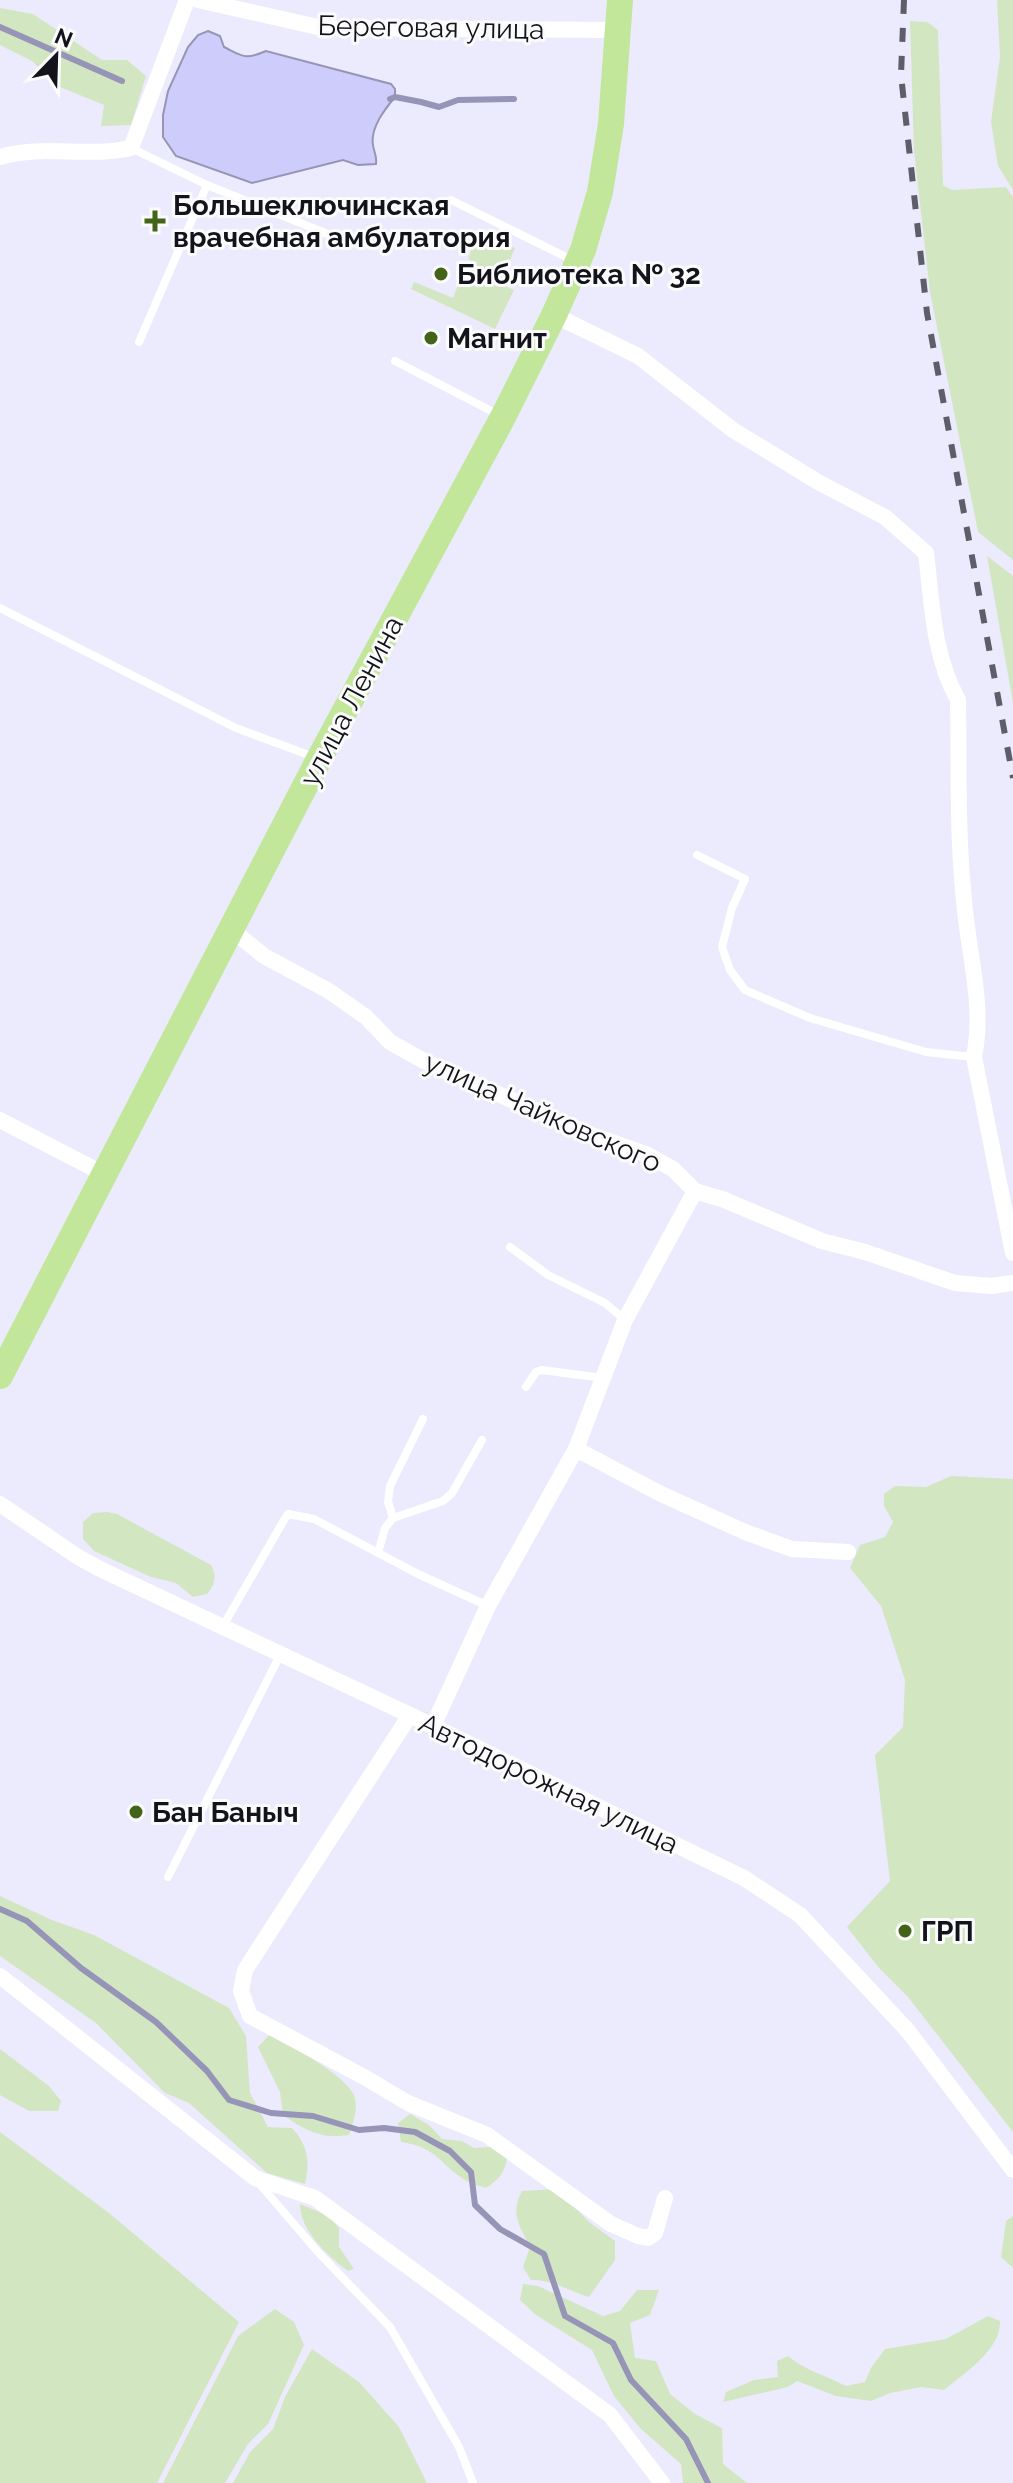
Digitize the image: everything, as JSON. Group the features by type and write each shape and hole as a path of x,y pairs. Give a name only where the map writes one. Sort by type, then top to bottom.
{"main road":[{"name":"улица Ленина","path":"0,1376 319,759 503,417 554,315 593,220 606,158 620,0"}],"street":[{"path":"0,157 22,150 107,154 131,148 187,0"},
{"name":"Береговая улица","path":"198,0 322,28 619,30"},
{"path":"554,315 638,356 733,430 818,482 885,517 926,553 935,635 945,677 958,700 965,911 976,974 979,1033 974,1057 1013,1253"},
{"name":"улица Чайковского","path":"232,930 264,956 329,991 366,1017 390,1042 424,1061 586,1133 646,1154 673,1169 695,1191 722,1199 822,1241 865,1252 955,1283 991,1286 1013,1283"},
{"path":"0,1120 104,1174"},
{"path":"433,1726 488,1606 576,1449 625,1320 695,1191"},
{"path":"576,1449 659,1493 745,1532 792,1549 848,1552"},
{"name":"Автодорожная улица","path":"0,1504 78,1557 744,1878 800,1915 908,2031 1013,2170"},
{"path":"410,1715 245,1970 241,1991 250,2016 408,2103 487,2135 611,2224 638,2236 648,2238 655,2233 665,2198"},
{"path":"0,1976 255,2178 315,2198 610,2415 662,2483"}],"lane":[{"path":"131,148 207,185 330,235"},
{"path":"139,342 207,185"},
{"path":"451,200 577,263"},
{"path":"395,361 503,417"},
{"path":"0,608 236,728 319,759"},
{"path":"697,855 745,879 732,908 722,947 730,970 745,990 810,1018 911,1047 974,1057"},
{"path":"510,1247 548,1275 605,1303 625,1320"},
{"path":"526,1387 536,1372 542,1370 603,1378"},
{"path":"393,1518 388,1502 390,1486 423,1419"},
{"path":"378,1553 385,1528 393,1518 443,1501 452,1493 482,1440"},
{"path":"223,1626 288,1514 314,1519 488,1606"},
{"path":"168,1877 280,1655"},
{"path":"255,2178 317,2251 390,2327 459,2447 473,2483"}],"green space":[{"path":"997,0 1013,0 1013,190 998,166 991,122 1000,57"},
{"path":"0,8 33,14 102,60 127,60 146,76 131,125 101,126 104,105 60,87 32,61 0,45"},
{"path":"910,21 927,22 938,30 943,185 952,190 1006,187 1013,197 1013,560 978,532 930,292 914,151"},
{"path":"477,234 515,248 503,277 470,264 471,260 468,259"},
{"path":"468,270 514,290 495,329 411,289 414,282 453,298 463,272"},
{"path":"987,556 1013,576 1013,703"},
{"path":"951,1476 1013,1479 1013,2132 908,1997 879,1968 847,1927 890,1881 875,1755 903,1727 905,1680 881,1606 850,1568 860,1545 885,1537 893,1522 884,1506 884,1494 895,1486 926,1487"},
{"path":"93,1513 117,1514 211,1565 214,1580 207,1594 193,1597 176,1583 151,1577 94,1551 83,1539 83,1522"},
{"path":"0,1896 94,1935 229,2008 246,2036 250,2093 268,2127 292,2128 301,2141 307,2161 305,2184 267,2173 189,2103 165,2093 96,2023 0,1956"},
{"path":"270,2034 318,2062 350,2089 356,2107 349,2135 329,2136 314,2132 283,2115 280,2092 258,2047"},
{"path":"0,2049 49,2086 61,2101 58,2111 29,2111 0,2095"},
{"path":"410,2114 429,2125 442,2139 462,2141 474,2148 491,2147 507,2158 503,2172 486,2188 467,2181 432,2153 401,2142 398,2123"},
{"path":"0,2132 109,2213 239,2322 157,2483 0,2483"},
{"path":"557,2189 589,2222 615,2241 615,2260 589,2297 553,2283 531,2280 523,2267 530,2247 519,2226 516,2213 518,2199 522,2191"},
{"path":"300,2204 329,2216 339,2228 339,2247 354,2269 348,2271 316,2242 305,2224"},
{"path":"1013,2216 1013,2268 1001,2257 1006,2221"},
{"path":"523,2284 538,2286 603,2316 620,2311 637,2290 659,2290 650,2315 630,2323 635,2358 656,2361 670,2394 695,2414 722,2428 723,2464 747,2483 683,2483 681,2464 640,2428 614,2396 592,2350 536,2315 520,2300"},
{"path":"275,2309 294,2322 304,2345 268,2424 248,2444 225,2483 163,2483 238,2336"},
{"path":"988,2316 1000,2321 994,2342 980,2360 944,2390 921,2387 890,2393 871,2401 836,2396 797,2381 788,2387 723,2402 726,2392 754,2380 778,2377 777,2361 788,2356 846,2386 865,2382 885,2349 946,2339"},
{"path":"312,2349 359,2382 399,2427 427,2483 233,2483 250,2452 273,2429 285,2397"}],"water":[{"path":"208,31 220,36 224,47 241,55 253,56 266,51 391,84 395,97 379,119 374,132 376,164 358,165 343,160 252,183 176,156 163,137 168,91 188,47 198,35"}],"waterway":[{"path":"0,27 122,81"},
{"path":"390,99 395,97 439,107 458,100 514,99"},
{"path":"0,1909 27,1921 81,1968 156,2022 207,2071 229,2100 271,2113 313,2116 359,2130 384,2128 415,2132 450,2151 471,2172 475,2205 500,2229 544,2254 565,2316 613,2343 631,2380 686,2439 708,2483"}],"railway":[{"path":"904,0 901,75 927,313 1013,778"}],"place":[{"name":"Большеключинская врачебная амбулатория","path":"155,221"},
{"name":"Библиотека № 32","path":"441,274"},
{"name":"Магнит","path":"431,338"},
{"name":"Бан Баныч","path":"136,1812"},
{"name":"ГРП","path":"905,1931"}]}
